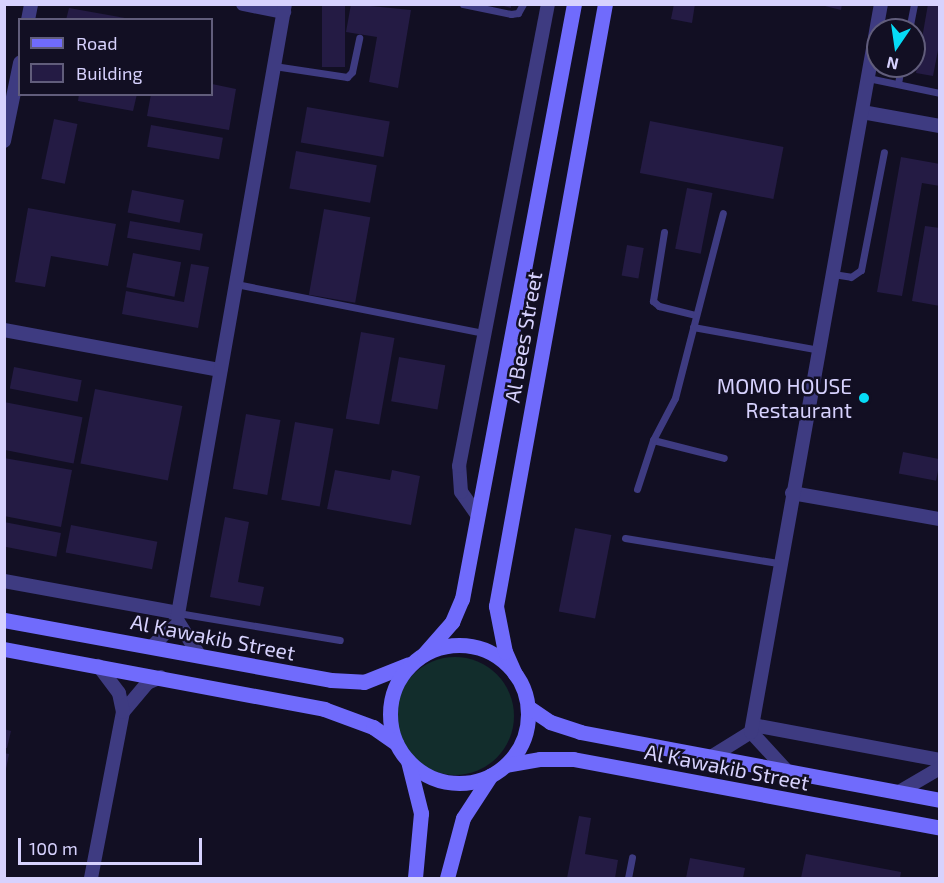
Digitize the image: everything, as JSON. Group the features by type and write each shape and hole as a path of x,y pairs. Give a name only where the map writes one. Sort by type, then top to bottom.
{"street":[{"path":"152,647 178,617 284,8 243,4"},
{"path":"478,516 461,492 459,480 484,333 548,4"},
{"name":"Al Bees Street","path":"424,654 452,622 462,599 574,4"},
{"name":"Al Bees Street","path":"515,674 501,641 496,606 605,4"},
{"path":"4,141 18,73"},
{"path":"785,769 752,729 778,563 868,78"},
{"path":"862,112 939,126"},
{"path":"4,330 220,370"},
{"path":"792,493 939,519"},
{"path":"4,581 178,617 199,655"},
{"name":"Al Kawakib Street","path":"4,620 331,680 364,682 411,663"},
{"path":"463,645 492,654 515,674 528,706 524,738 506,765 491,775 456,783 422,773 408,761 396,743 390,726 391,700 400,676 411,663 424,654 463,645"},
{"path":"4,649 332,711 373,727 396,743"},
{"path":"91,879 123,712 119,693 99,666"},
{"path":"123,712 147,683 161,677"},
{"name":"Al Kawakib Street","path":"528,706 550,722 580,732 939,800"},
{"path":"711,757 752,729 939,760"},
{"name":"Al Kawakib Street","path":"506,765 540,759 573,759 939,828"},
{"path":"408,761 421,813 415,879"},
{"path":"899,792 939,768"},
{"path":"447,879 463,818 491,775"}],"lane":[{"path":"463,4 512,14 518,13 523,4"},
{"path":"274,66 347,77 352,72 359,38"},
{"path":"868,78 939,93"},
{"path":"898,84 899,78"},
{"path":"833,274 851,277 861,270 885,152"},
{"path":"637,489 653,440 670,410 723,213"},
{"path":"664,232 653,301 659,306 696,315"},
{"path":"236,284 484,333"},
{"path":"693,327 819,350"},
{"path":"653,440 724,458"},
{"path":"625,538 778,563"},
{"path":"178,617 340,640"},
{"path":"628,879 632,856"}],"green space":[{"path":"455,657 488,667 504,683 514,716 504,749 488,765 455,775 422,765 406,749 396,716 406,683 422,667"}],"building":[{"path":"351,4 411,10 398,88 369,82 377,37 346,32"},
{"path":"497,4 511,4 511,8"},
{"path":"674,4 695,4 692,23 671,19"},
{"path":"817,4 842,4 841,10"},
{"path":"928,4 940,4 940,40 933,76 926,75 926,18"},
{"path":"322,5 345,5 345,67 322,67"},
{"path":"69,8 125,18 66,18"},
{"path":"213,84 236,89 229,130 147,116 151,96 213,96"},
{"path":"79,96 137,96 133,111 78,101"},
{"path":"307,107 390,122 383,157 301,142"},
{"path":"54,119 77,124 65,184 41,179"},
{"path":"650,121 784,147 773,199 640,173"},
{"path":"151,125 223,138 219,159 147,147"},
{"path":"296,151 377,165 370,203 289,188"},
{"path":"901,157 940,164 940,186 922,183 902,296 877,292"},
{"path":"687,188 713,193 701,254 675,249"},
{"path":"132,190 184,200 180,223 128,213"},
{"path":"28,208 116,224 108,266 51,256 45,287 15,282"},
{"path":"324,209 370,217 355,303 309,295"},
{"path":"130,221 203,234 200,251 127,238"},
{"path":"925,226 940,228 940,306 912,301"},
{"path":"627,245 644,248 638,278 622,276"},
{"path":"133,253 181,262 174,297 126,287"},
{"path":"191,264 209,267 198,328 122,314 126,291 184,302"},
{"path":"361,332 394,338 379,425 346,419"},
{"path":"399,357 445,365 437,409 391,401"},
{"path":"14,367 82,380 78,402 10,389"},
{"path":"95,389 182,406 168,481 80,464"},
{"path":"4,402 83,417 74,463 4,450"},
{"path":"246,414 280,420 267,495 233,489"},
{"path":"295,422 333,429 320,507 281,500"},
{"path":"903,452 940,459 936,481 899,474"},
{"path":"4,458 72,470 61,527 4,516"},
{"path":"335,470 390,480 392,470 420,476 411,525 327,509"},
{"path":"225,517 249,522 238,582 264,587 260,606 210,597"},
{"path":"4,522 61,533 56,557 4,546"},
{"path":"71,525 157,542 152,569 66,552"},
{"path":"575,528 611,535 595,618 559,611"},
{"path":"4,729 11,731 7,748 4,748"},
{"path":"4,753 9,754 6,769 4,769"},
{"path":"579,816 591,818 585,854 618,860 615,878 567,878"},
{"path":"806,854 901,872 900,878 801,878"},
{"path":"690,858 745,868 743,878 686,878"}],"place":[{"name":"MOMO HOUSE Restaurant","path":"864,398"}]}
